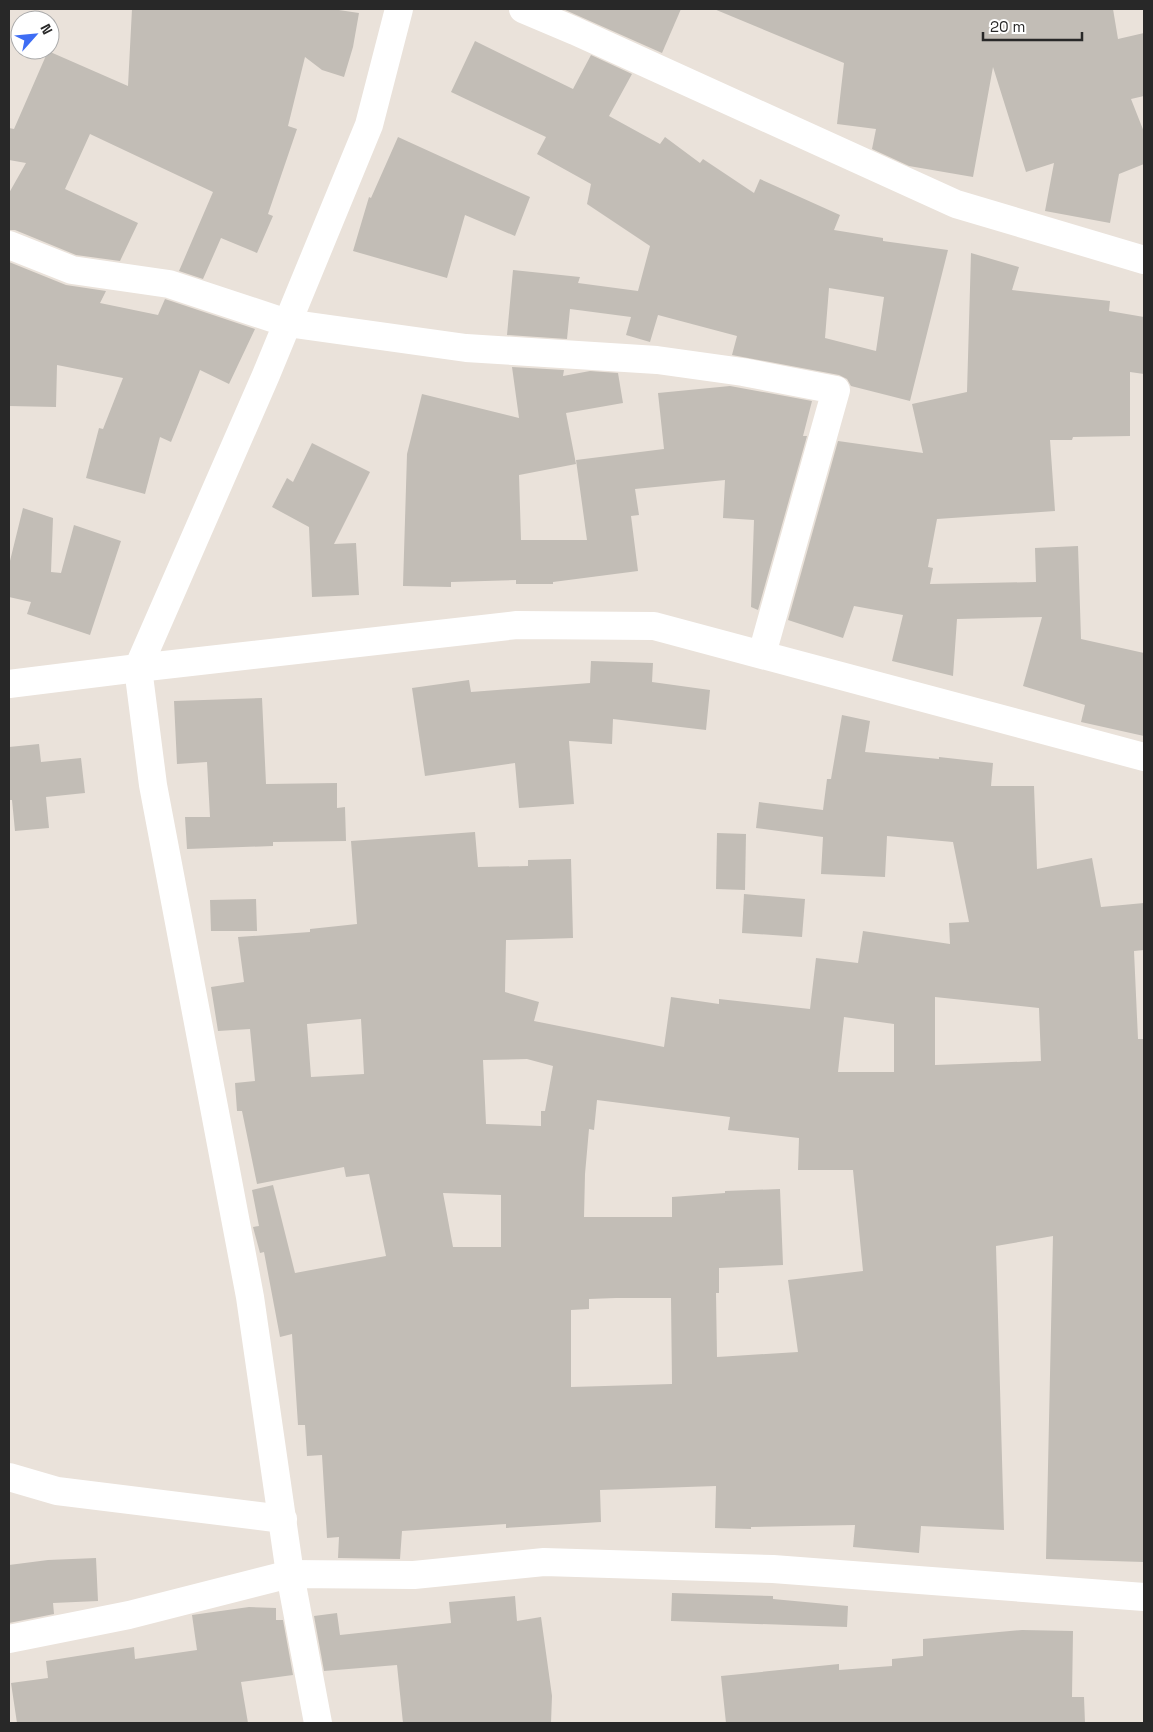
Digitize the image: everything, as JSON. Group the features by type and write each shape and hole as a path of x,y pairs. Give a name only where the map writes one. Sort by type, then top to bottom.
{"street":[{"path":"318,1723 290,1574 250,1297 153,785 138,668 287,323 369,125 399,9"},
{"path":"523,9 956,204 1144,260"},
{"path":"9,245 72,270 169,284 287,323 466,348 657,360 743,372 836,390 762,654"},
{"path":"9,684 517,625 654,626 1144,757"},
{"path":"9,1477 58,1491 283,1519"},
{"path":"9,1639 129,1615 290,1574 414,1575 544,1562 773,1569 1144,1597"}],"building":[{"path":"132,9 332,9 359,13 353,47 344,77 322,70 305,57 288,126 297,129 268,214 273,216 257,253 221,238 203,279 179,271 213,192 90,134 65,189 138,223 120,261 76,255 15,230 9,230 9,193 26,163 9,160 9,128 14,129 44,60 60,60 60,56 128,86"},
{"path":"563,9 681,9 662,53"},
{"path":"714,9 1113,9 1118,39 1144,33 1144,96 1131,99 1144,132 1144,164 1119,174 1110,223 1045,211 1054,163 1026,172 993,67 973,177 909,166 872,149 876,129 837,124 844,63"},
{"path":"475,41 573,89 591,55 632,74 609,116 660,144 665,137 700,163 703,159 754,193 760,179 840,215 834,230 883,238 883,241 948,250 910,401 851,386 847,379 839,375 732,355 737,336 658,315 650,342 626,335 631,317 570,309 567,339 507,335 513,270 580,277 578,283 638,291 650,246 587,204 591,184 537,154 546,137 451,92","holes":["829,288 884,297 876,351 825,338"]},
{"path":"398,137 530,197 515,236 465,215 447,278 353,251 369,197 371,198"},
{"path":"971,253 1019,267 1012,290 1110,301 1109,311 1144,317 1144,374 1130,372 1130,436 1073,437 1072,440 1050,440 1055,511 937,519 928,567 933,568 930,584 1036,582 1035,548 1078,546 1081,639 1144,653 1144,736 1081,722 1085,705 1023,686 1042,617 957,619 953,676 892,661 903,615 854,606 843,638 788,620 838,441 923,453 912,404 967,392"},
{"path":"9,262 66,285 106,291 100,303 158,315 165,299 255,329 229,384 200,370 171,442 160,437 145,494 86,478 99,428 103,429 123,378 57,365 56,407 9,406"},
{"path":"512,367 564,370 563,376 590,371 618,373 623,403 566,413 576,464 519,475 521,540 587,540 576,460 664,449 658,393 730,386 812,401 803,436 807,436 758,610 751,607 754,520 723,518 725,480 635,489 639,515 631,516 638,571 553,582 553,584 516,584 516,580 451,582 451,587 403,586 407,454 422,394 519,418"},
{"path":"312,443 370,472 334,544 356,543 359,595 312,597 309,527 272,507 287,478 293,482"},
{"path":"23,508 53,518 51,572 61,573 74,525 121,541 90,635 27,614 31,602 9,597 9,565"},
{"path":"591,661 653,663 652,682 710,690 706,730 613,719 612,744 569,741 574,804 519,808 515,763 425,776 412,688 469,680 471,692 590,683"},
{"path":"262,698 266,784 337,783 337,808 345,807 346,841 273,842 273,846 187,849 185,817 210,817 207,762 177,764 174,701"},
{"path":"842,715 870,721 865,752 993,763 991,786 1034,786 1037,869 1092,858 1101,907 1144,903 1144,950 1134,951 1138,1039 1143,1039 1144,1062 1144,1562 1046,1559 1053,1236 996,1246 1004,1530 921,1526 919,1553 853,1547 855,1525 751,1527 751,1529 715,1528 716,1486 600,1490 601,1522 506,1528 506,1524 402,1531 400,1559 338,1558 339,1537 327,1538 322,1455 307,1456 305,1425 298,1425 292,1334 280,1337 264,1252 260,1253 253,1227 259,1226 252,1190 273,1185 295,1273 386,1256 369,1174 346,1177 344,1167 257,1184 242,1111 237,1111 235,1083 255,1081 250,1029 218,1031 211,987 244,982 238,937 310,932 310,929 357,924 351,841 475,832 478,867 528,866 528,860 571,859 573,938 506,940 505,992 539,1002 534,1021 664,1047 671,997 719,1004 719,999 810,1009 816,958 858,963 863,931 950,944 949,923 969,922 953,842 887,836 885,877 821,874 823,837 756,828 759,802 823,810 827,779 831,779","holes":["935,997 1039,1008 1041,1061 935,1065","844,1017 894,1024 894,1072 838,1072","361,1019 364,1074 311,1077 307,1024","527,1059 553,1066 545,1111 541,1111 541,1126 486,1124 483,1060","597,1100 730,1117 728,1130 799,1138 798,1170 853,1170 863,1271 788,1280 798,1352 717,1357 716,1293 719,1293 719,1268 783,1265 780,1189 725,1191 725,1193 672,1197 672,1217 584,1217 589,1129 594,1130","443,1193 501,1195 501,1247 453,1247","671,1298 672,1384 571,1387 571,1310 589,1309 589,1299"]},
{"path":"39,744 41,762 81,758 85,793 46,797 49,828 15,831 12,800 9,800 9,747"},
{"path":"717,833 746,834 745,890 716,889"},
{"path":"744,894 805,899 802,937 742,933"},
{"path":"256,899 257,931 211,931 210,900"},
{"path":"96,1558 98,1601 53,1603 54,1614 9,1623 9,1565 48,1560"},
{"path":"672,1593 773,1596 773,1599 848,1606 847,1627 671,1621"},
{"path":"515,1596 517,1621 541,1617 552,1696 551,1723 403,1723 397,1665 324,1671 314,1616 337,1613 340,1635 451,1623 449,1602"},
{"path":"249,1607 276,1608 276,1620 283,1620 293,1675 241,1682 248,1723 17,1723 11,1683 48,1678 46,1661 134,1647 135,1659 197,1650 192,1615"},
{"path":"1022,1630 1073,1631 1072,1697 1084,1697 1085,1723 726,1723 721,1676 839,1664 839,1670 892,1666 892,1659 923,1656 923,1639"}]}
